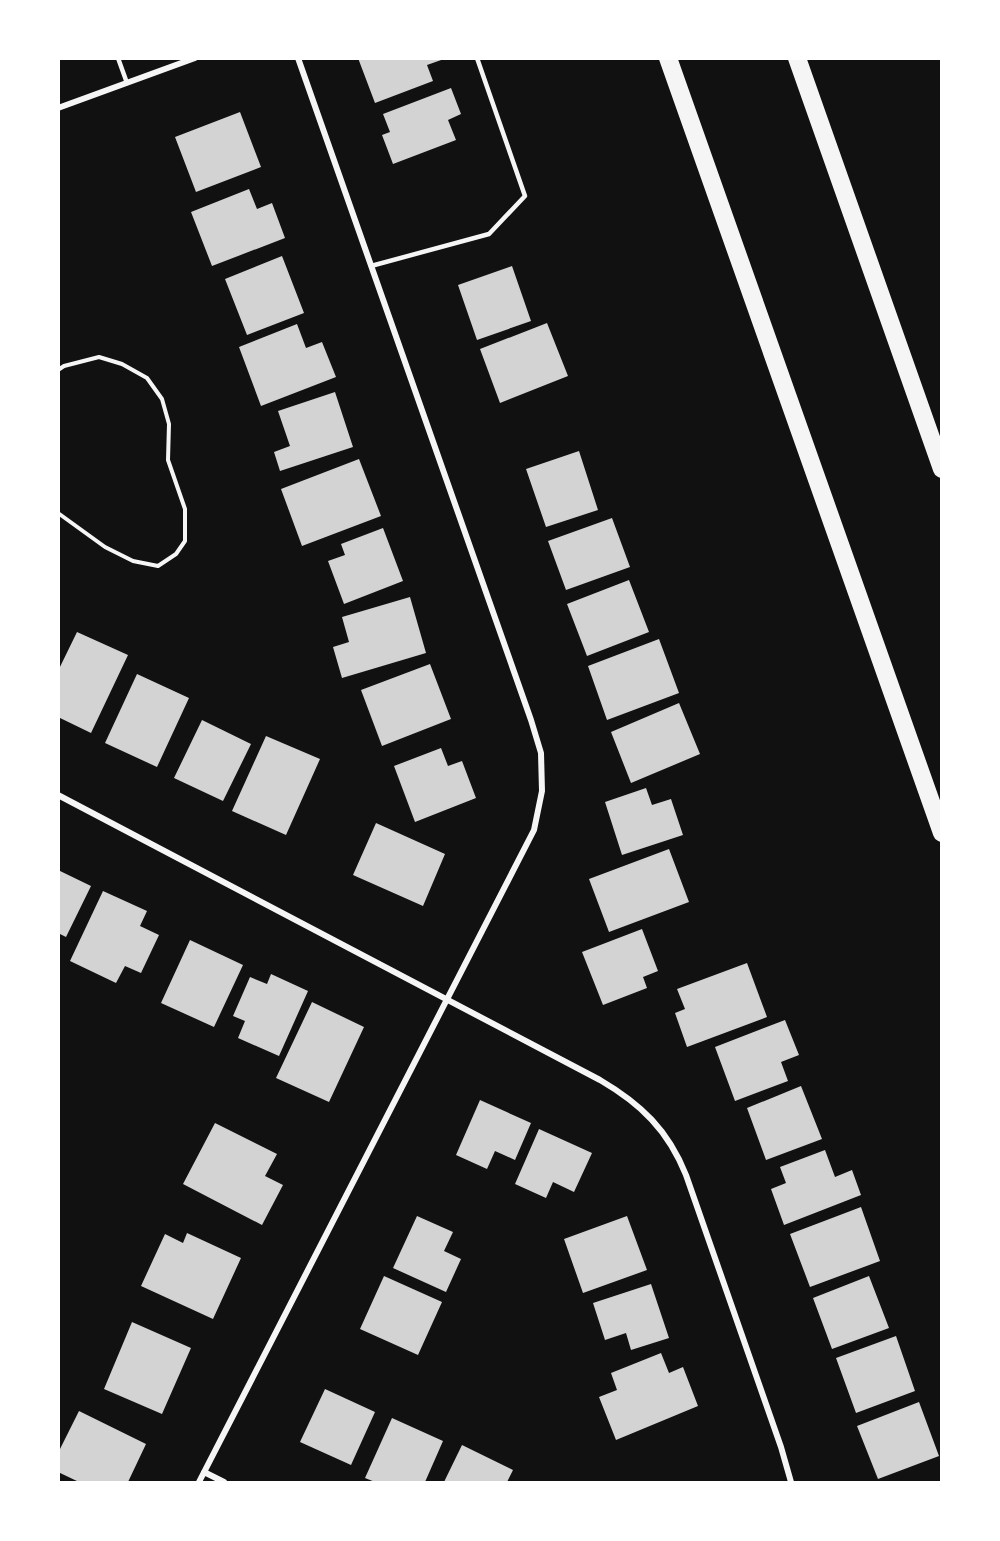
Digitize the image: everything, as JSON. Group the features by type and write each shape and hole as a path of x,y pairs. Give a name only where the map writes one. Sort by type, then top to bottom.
{"highway":[{"path":"668,58 942,833"},
{"path":"797,58 942,469"}],"street":[{"path":"58,108 195,58"},
{"path":"199,1482 534,830 542,791 541,753 531,720 298,58"},
{"path":"58,795 617,1090 652,1118 679,1157 686,1175 781,1447 791,1482"},
{"path":"204,1472 224,1482"}],"lane":[{"path":"118,58 127,83"},
{"path":"371,266 489,234 525,196 477,58"}],"path":[{"path":"58,370 64,366 99,357 122,364 147,378 162,399 169,424 168,460 184,509 185,541 176,554 158,566 133,561 105,547 58,513"}],"building":[{"path":"358,58 444,59 427,65 433,81 375,103"},
{"path":"451,88 461,114 448,120 456,140 393,164 382,135 390,132 383,114"},
{"path":"240,112 261,167 196,192 175,137"},
{"path":"249,189 257,209 272,203 285,238 212,266 191,212"},
{"path":"282,256 304,313 247,335 225,279"},
{"path":"512,266 531,321 477,340 458,285"},
{"path":"547,323 568,376 500,403 480,349"},
{"path":"297,324 306,348 322,342 336,377 261,406 239,347"},
{"path":"335,392 353,447 280,471 274,452 290,446 278,411"},
{"path":"579,451 598,510 546,527 526,469"},
{"path":"359,459 381,516 302,546 281,489"},
{"path":"612,518 630,567 566,590 548,541"},
{"path":"383,528 403,581 344,604 328,561 345,555 341,544"},
{"path":"629,580 649,632 587,656 567,604"},
{"path":"410,597 426,653 342,678 333,647 349,642 342,617"},
{"path":"77,632 128,655 91,733 58,717 58,671"},
{"path":"659,639 679,693 607,720 588,666"},
{"path":"430,664 451,719 382,746 361,690"},
{"path":"137,674 189,698 157,767 105,743"},
{"path":"679,703 700,754 631,783 611,732"},
{"path":"202,720 251,744 223,801 174,778"},
{"path":"266,736 320,759 286,835 232,811"},
{"path":"441,748 448,766 462,761 476,798 415,822 394,766"},
{"path":"646,788 652,805 671,799 683,835 622,855 605,802"},
{"path":"376,823 445,854 423,906 353,875"},
{"path":"669,849 689,902 609,932 589,879"},
{"path":"58,870 91,886 66,937 58,933"},
{"path":"103,891 147,911 140,926 159,935 141,973 125,966 116,983 70,961"},
{"path":"642,929 658,971 643,977 647,988 603,1005 582,952"},
{"path":"190,940 243,965 214,1027 161,1003"},
{"path":"747,963 767,1017 687,1047 675,1013 685,1009 677,989"},
{"path":"271,974 308,991 279,1056 238,1038 245,1021 233,1016 250,977 267,984"},
{"path":"312,1002 364,1027 329,1102 276,1078"},
{"path":"785,1020 799,1055 781,1062 788,1081 735,1101 715,1047"},
{"path":"801,1086 822,1139 766,1160 747,1108"},
{"path":"480,1100 531,1123 515,1160 495,1151 487,1169 456,1155"},
{"path":"215,1123 277,1154 265,1176 283,1185 262,1225 183,1184"},
{"path":"539,1129 592,1153 574,1192 553,1182 546,1198 515,1184"},
{"path":"825,1150 835,1177 852,1170 861,1195 784,1225 771,1189 786,1183 780,1167"},
{"path":"861,1207 880,1261 810,1287 790,1234"},
{"path":"417,1216 453,1232 444,1251 461,1259 446,1292 393,1268"},
{"path":"627,1216 647,1270 583,1293 564,1239"},
{"path":"187,1233 241,1258 213,1319 141,1286 165,1234 183,1243"},
{"path":"384,1276 442,1302 418,1355 360,1329"},
{"path":"869,1276 889,1328 832,1349 813,1298"},
{"path":"651,1284 669,1338 631,1350 626,1333 605,1340 593,1303"},
{"path":"132,1322 191,1348 162,1414 104,1389"},
{"path":"896,1336 915,1391 856,1413 836,1358"},
{"path":"661,1353 669,1373 683,1367 698,1406 616,1440 599,1397 617,1390 611,1373"},
{"path":"325,1389 375,1412 351,1465 300,1442"},
{"path":"919,1402 939,1456 878,1479 857,1426"},
{"path":"79,1411 146,1444 128,1482 79,1482 58,1472 58,1453"},
{"path":"392,1418 443,1441 425,1482 375,1482 365,1478"},
{"path":"462,1445 513,1470 507,1482 444,1482"}]}
